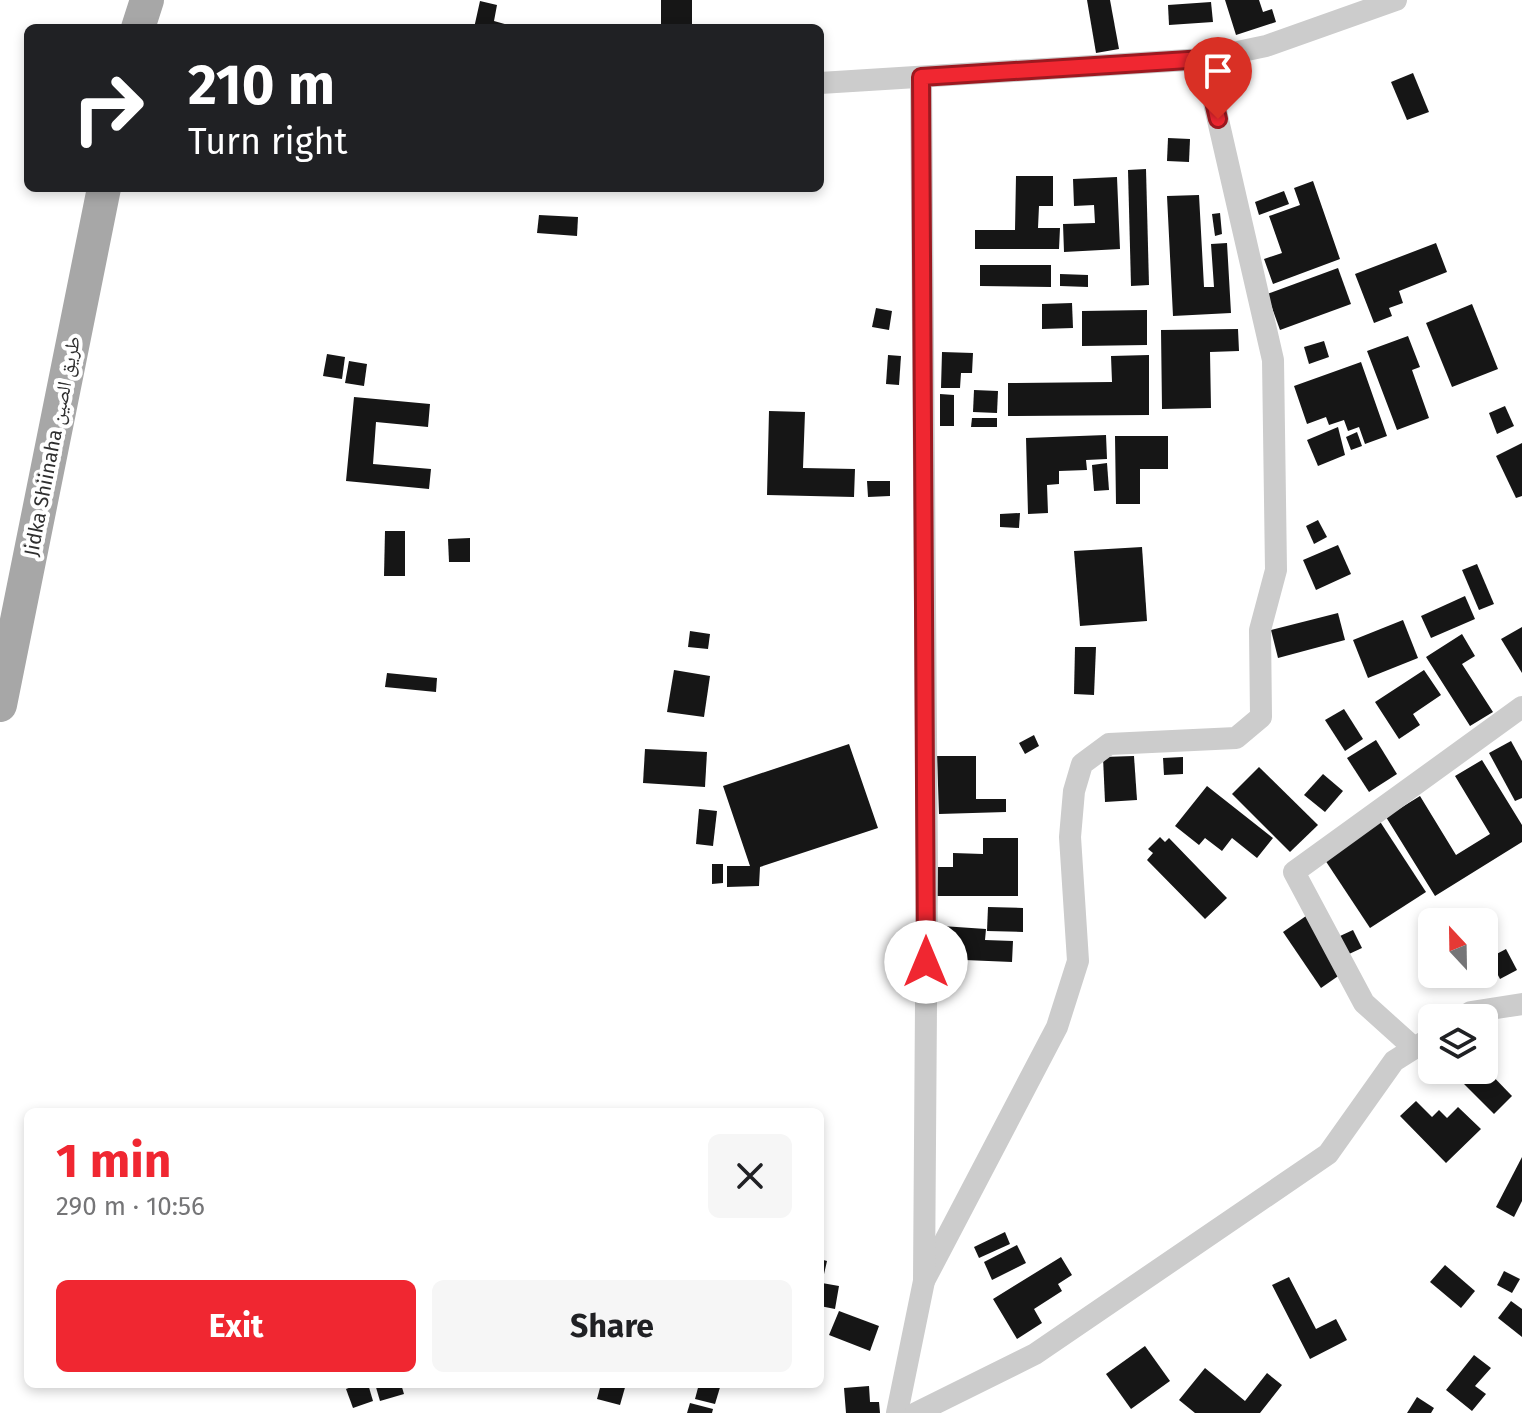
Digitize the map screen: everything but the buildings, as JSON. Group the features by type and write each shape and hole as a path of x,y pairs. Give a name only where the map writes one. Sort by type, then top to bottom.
{"main road":[{"path":"139,24 147,0"},
{"name":"Jidka Shiinaha طريق الصين","path":"0,705 103,192"}],"street":[{"path":"824,83 1204,59 1266,46 1396,0"},
{"path":"924,1281 1057,1027 1078,961 1070,837 1074,791 1082,764 1109,744 1236,738 1261,717 1260,630 1276,570 1273,360 1204,59"},
{"path":"897,1413 924,1281 927,866 921,77"},
{"path":"1418,1039 1364,1003 1294,872 1522,707"},
{"path":"1498,1008 1522,1004"},
{"path":"916,1413 1035,1354 1328,1154 1394,1061 1418,1045"}],"route":[{"path":"926,962 921,77 1204,59 1218,119"}]}
